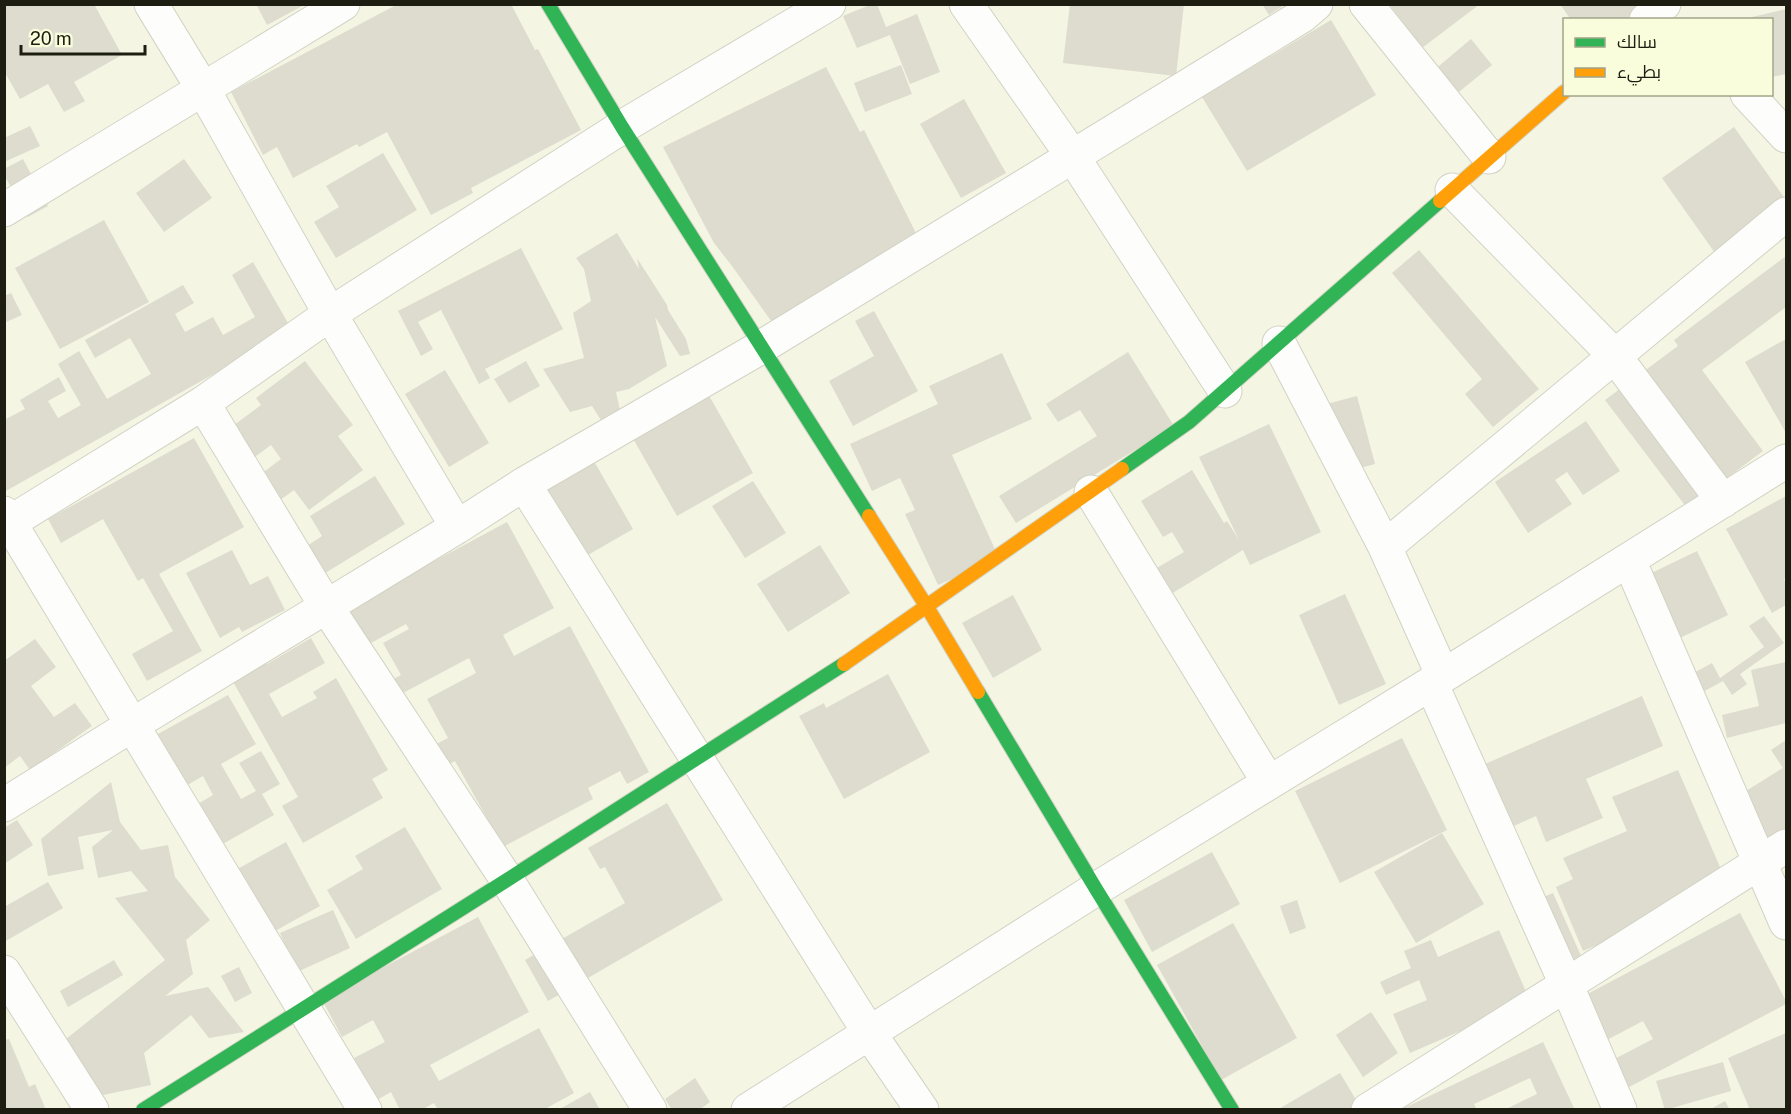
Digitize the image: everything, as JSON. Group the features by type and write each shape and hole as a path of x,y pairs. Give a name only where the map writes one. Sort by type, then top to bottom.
{"street":[{"path":"151,4 203,89 330,314 458,527"},
{"path":"4,210 344,4"},
{"path":"548,4 622,127 927,607 1232,1110"},
{"path":"365,1110 6,520 204,403 330,314 622,127 829,4"},
{"path":"966,4 1073,157 1225,391"},
{"path":"4,805 458,527 524,484 763,346 1073,157 1302,16 1316,4"},
{"path":"1365,4 1490,158"},
{"path":"143,1110 835,670 1189,423 1563,93"},
{"path":"1749,96 1786,136"},
{"path":"1452,190 1614,355 1723,501"},
{"path":"1385,547 1786,214"},
{"path":"1280,343 1385,547 1437,680 1620,1110"},
{"path":"204,403 327,606 507,880 650,1110"},
{"path":"748,1110 1096,889 1437,680 1786,461"},
{"path":"524,484 870,1034 922,1110"},
{"path":"1091,492 1269,783"},
{"path":"1629,560 1773,854 1786,923"},
{"path":"1368,1110 1773,854"},
{"path":"4,972 92,1110"}],"building":[{"path":"4,4 94,4 122,55 74,82 85,101 64,112 48,84 20,99 4,71"},
{"path":"256,4 306,4 267,25"},
{"path":"398,4 511,4 581,130 471,188 473,193 431,215 387,132 359,147 357,144 293,178 277,147 263,155 231,92"},
{"path":"877,4 886,27 917,14 940,72 910,84 890,35 857,48 843,16"},
{"path":"1070,4 1184,4 1176,76 1063,63"},
{"path":"1262,4 1286,4 1269,15"},
{"path":"1389,4 1480,4 1422,48"},
{"path":"1560,4 1638,4 1641,9 1630,18 1570,18"},
{"path":"1786,9 1786,74 1773,77 1773,18 1752,17"},
{"path":"1331,20 1376,95 1247,171 1202,97"},
{"path":"1471,39 1492,65 1454,96 1433,71"},
{"path":"901,65 912,94 865,112 854,83"},
{"path":"826,67 860,132 864,130 917,235 774,325 714,243 663,147"},
{"path":"964,99 1006,173 961,198 920,124"},
{"path":"30,126 40,146 4,162 4,138"},
{"path":"1734,127 1786,200 1715,253 1662,178"},
{"path":"383,153 417,210 336,258 314,222 339,207 326,186"},
{"path":"23,159 48,206 28,217 4,175 4,169"},
{"path":"184,159 212,198 164,232 136,193"},
{"path":"104,220 149,302 60,349 15,268"},
{"path":"617,233 639,269 637,258 667,305 686,339 690,354 680,356 655,317 667,366 629,389 616,392 621,415 604,425 592,406 570,412 543,369 584,358 573,313 591,301 584,269 576,258"},
{"path":"521,248 563,329 485,369 490,378 479,384 441,310 418,322 433,349 421,356 398,311"},
{"path":"1419,250 1539,389 1493,427 1465,394 1482,379 1392,273"},
{"path":"1786,256 1786,307 1702,370 1763,451 1687,508 1605,400 1678,346 1674,340"},
{"path":"253,262 292,330 4,492 4,420 25,409 20,400 59,377 66,391 48,401 58,418 81,405 58,364 79,351 107,399 151,374 130,338 95,358 85,340 183,285 194,303 175,314 185,332 213,317 223,335 255,317 232,275"},
{"path":"11,293 22,315 4,323 4,296"},
{"path":"874,311 918,391 853,426 829,381 874,356 855,321"},
{"path":"1786,339 1786,433 1745,362"},
{"path":"1128,352 1174,426 1016,523 999,496 1097,436 1080,410 1058,422 1046,404"},
{"path":"1002,353 1032,419 952,455 999,558 938,585 905,514 915,510 900,478 872,491 850,444 938,404 929,386"},
{"path":"305,361 353,425 338,436 363,470 309,510 294,490 272,506 253,480 281,459 271,445 244,465 222,434 261,405 256,398"},
{"path":"526,361 540,386 509,403 494,379"},
{"path":"445,370 489,443 449,467 405,394"},
{"path":"707,392 753,473 677,516 631,435"},
{"path":"1357,396 1375,464 1341,473 1323,405"},
{"path":"1586,421 1620,471 1583,495 1567,472 1555,480 1572,504 1528,533 1495,482"},
{"path":"1269,424 1321,532 1250,565 1243,550 1171,594 1155,569 1184,552 1172,532 1163,537 1141,501 1192,470 1224,523 1227,521 1239,540 1199,457"},
{"path":"194,438 244,527 159,574 202,651 147,681 132,654 173,631 143,578 138,581 103,519 61,543 48,519"},
{"path":"591,456 633,529 581,559 539,486"},
{"path":"375,476 405,524 322,575 304,548 322,536 310,516"},
{"path":"753,481 786,533 745,558 712,506"},
{"path":"1786,496 1786,578 1784,579 1786,605 1772,613 1726,529"},
{"path":"507,522 554,608 503,635 514,656 570,626 649,772 627,784 620,771 588,788 593,799 503,847 455,761 435,772 423,751 448,738 427,699 476,673 469,658 386,702 378,687 401,675 383,643 409,629 406,624 358,650 338,613"},
{"path":"820,545 850,593 788,632 757,584"},
{"path":"232,550 250,585 268,576 285,610 242,632 239,627 220,638 186,573"},
{"path":"1697,551 1728,615 1663,646 1633,582"},
{"path":"1345,594 1386,684 1339,705 1299,615"},
{"path":"1013,595 1042,650 993,678 962,623"},
{"path":"1764,616 1784,643 1740,674 1747,684 1732,695 1723,681 1701,693 1690,675 1712,663 1720,678 1764,647 1749,626"},
{"path":"311,638 325,663 269,694 282,717 317,698 313,692 336,678 388,770 372,779 383,798 303,843 282,806 298,797 227,671 260,653 267,664"},
{"path":"35,639 56,667 31,686 54,717 75,703 92,726 30,770 20,756 4,768 4,661"},
{"path":"1785,662 1786,723 1727,738 1722,715 1759,706 1751,670"},
{"path":"888,674 930,752 844,799 799,716 824,703 826,708"},
{"path":"228,695 256,744 221,764 241,799 256,791 239,763 261,751 280,784 262,794 274,815 219,846 196,805 213,795 203,776 179,790 149,739"},
{"path":"1642,696 1663,746 1586,779 1603,818 1546,842 1536,816 1505,830 1478,767"},
{"path":"1402,738 1447,830 1340,883 1295,791"},
{"path":"1786,740 1786,830 1767,842 1738,796 1783,768 1771,750"},
{"path":"1678,770 1729,888 1583,951 1556,887 1573,879 1563,858 1627,831 1612,797"},
{"path":"111,782 120,822 141,850 168,845 175,877 210,920 186,940 193,974 165,996 208,987 244,1032 209,1038 191,1015 144,1053 151,1085 103,1095 61,1043 165,960 115,898 148,891 131,871 98,878 92,847 113,830 78,837 84,869 48,876 41,839"},
{"path":"667,803 723,900 548,1001 525,960 625,903 605,867 600,869 588,848"},
{"path":"17,820 33,845 4,864 4,828"},
{"path":"405,827 442,889 356,939 327,890 363,869 355,856"},
{"path":"1442,833 1484,904 1416,943 1374,872"},
{"path":"286,842 320,906 266,936 232,872"},
{"path":"1212,852 1240,904 1152,952 1124,900"},
{"path":"48,882 63,908 4,942 4,907"},
{"path":"1553,893 1586,967 1553,981 1520,907"},
{"path":"1297,900 1306,928 1290,934 1280,906"},
{"path":"333,910 350,948 297,972 280,933"},
{"path":"1740,913 1786,1004 1616,1094 1601,1066 1653,1039 1643,1021 1601,1043 1578,999"},
{"path":"478,917 529,1012 430,1065 439,1081 539,1028 574,1093 543,1110 438,1110 434,1103 421,1110 400,1110 391,1092 377,1100 354,1058 385,1042 373,1020 342,1037 322,1000"},
{"path":"1233,923 1297,1038 1221,1080 1157,965"},
{"path":"1499,930 1530,1001 1410,1053 1393,1014 1427,1000 1419,980 1386,995 1380,982 1411,968 1404,951 1431,940 1438,957"},
{"path":"114,960 123,975 68,1007 60,991"},
{"path":"239,967 252,993 235,1002 221,976"},
{"path":"1371,1012 1398,1053 1363,1077 1336,1035"},
{"path":"1786,1033 1786,1110 1750,1110 1728,1058"},
{"path":"9,1039 29,1087 35,1084 46,1110 4,1110 4,1040"},
{"path":"1543,1042 1575,1110 1504,1110 1537,1094 1530,1078 1474,1104 1477,1110 1400,1110"},
{"path":"1723,1062 1731,1091 1665,1110 1656,1081"},
{"path":"1340,1073 1361,1108 1277,1110"},
{"path":"695,1078 710,1102 699,1110 672,1110 665,1099"},
{"path":"590,1092 600,1110 558,1110"},
{"path":"1725,1101 1730,1110 1709,1110"}],"traffic: fast":[{"path":"548,4 622,127 869,516"},
{"path":"1122,469 1189,422 1440,201"},
{"path":"143,1110 844,664"},
{"path":"978,692 1232,1110"}],"traffic: slow":[{"path":"1440,201 1563,93"},
{"path":"844,664 1122,469"},
{"path":"869,516 978,692"}]}
